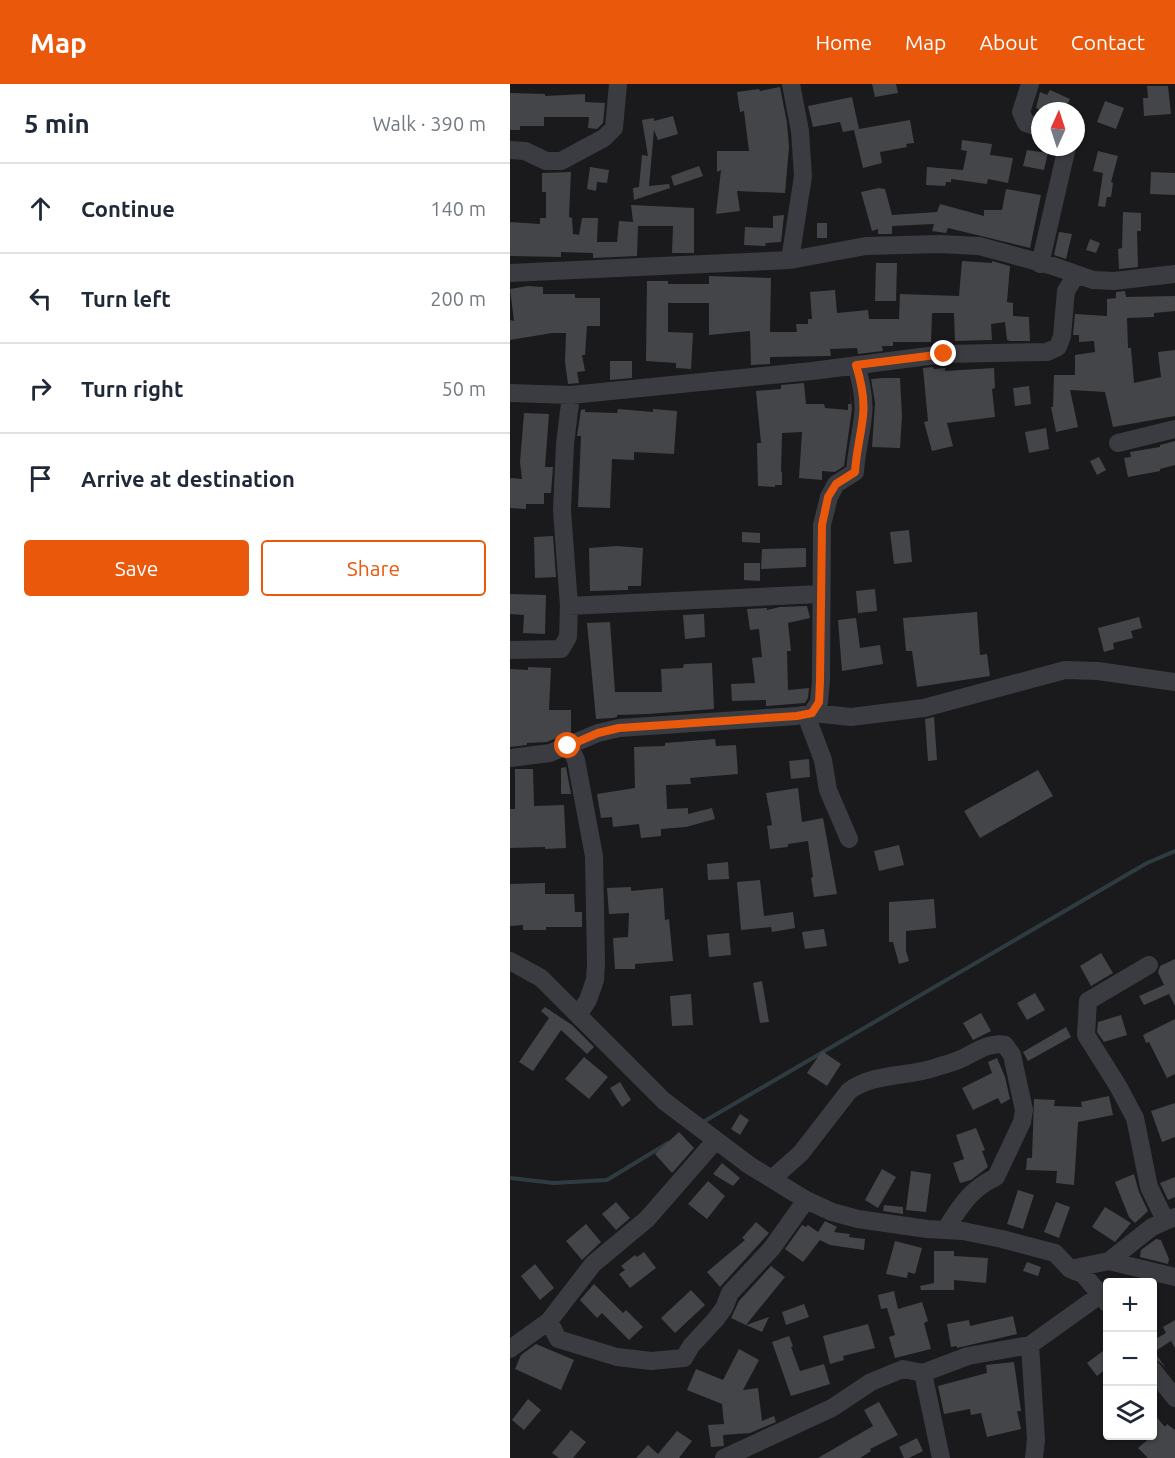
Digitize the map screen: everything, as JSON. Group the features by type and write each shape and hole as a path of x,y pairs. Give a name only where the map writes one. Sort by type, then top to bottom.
{"street":[{"path":"510,150 525,151 546,161 561,161 604,138 614,128 618,84"},
{"path":"790,260 803,176 800,131 791,84"},
{"path":"1030,84 1021,112 1026,123 1031,125"},
{"path":"1040,264 1065,156"},
{"path":"510,273 790,260 866,246 939,244 979,246 1053,266 1093,280 1114,281 1175,274"},
{"path":"510,393 571,395 800,373 944,354 1047,352 1058,347 1062,336 1066,291 1076,274"},
{"path":"849,839 828,790 823,760 809,723 819,702 822,525 828,497 836,484 855,472 856,452 864,415 862,385 856,365"},
{"path":"510,650 561,649 568,637 569,606 562,510 565,444 571,395"},
{"path":"1118,443 1175,429"},
{"path":"569,606 820,594"},
{"path":"510,758 550,753 598,733 619,728 797,716 812,713 851,717 924,708 1065,670 1098,671 1175,682"},
{"path":"568,746 576,760 594,856 595,980 588,1000 578,1015"},
{"path":"510,961 541,978 664,1101 749,1165 806,1200 832,1212 858,1219 963,1231 1046,1250 1055,1253 1070,1269 1083,1274 1103,1299"},
{"path":"1109,1261 1135,1239 1170,1219 1149,1187 1135,1118 1086,1035 1088,1001 1149,965"},
{"path":"773,1178 801,1153 855,1086 872,1080 926,1071 960,1060 988,1046 998,1043 1005,1045 1012,1055 1022,1099 1024,1110 1022,1122 996,1177 966,1197 945,1230"},
{"path":"510,1349 549,1321 593,1264 646,1218 716,1140"},
{"path":"549,1321 558,1339 616,1357 651,1361 684,1358 691,1346 716,1319 735,1287 772,1248 806,1200"},
{"path":"1070,1269 1109,1261 1175,1277"},
{"path":"724,1458 832,1408 871,1382 903,1369 923,1373 968,1356 1030,1345 1103,1301"},
{"path":"1030,1345 1036,1440 1034,1458"},
{"path":"923,1373 941,1458"},
{"path":"1157,1375 1175,1398"}],"building":[{"path":"872,84 896,84 898,93 875,97"},
{"path":"1147,86 1168,86 1171,114 1144,116 1143,98 1148,98"},
{"path":"780,87 789,147 785,193 737,191 740,211 716,214 721,170 717,172 717,151 749,151 744,111 740,112 737,92"},
{"path":"1050,90 1070,99 1068,102 1038,102 1040,92 1047,95"},
{"path":"510,93 545,94 545,96 585,94 585,102 605,103 603,123 597,129 588,128 589,117 544,117 544,126 520,126 520,130 510,130"},
{"path":"852,97 859,129 910,120 914,143 906,144 907,147 880,152 882,163 863,168 854,130 843,132 840,122 813,127 808,106"},
{"path":"1105,101 1124,108 1116,129 1097,122"},
{"path":"673,116 678,134 658,140 654,130 649,186 669,184 670,188 634,200 633,188 639,187 642,155 648,156 642,120 654,118 654,121"},
{"path":"962,140 992,144 990,155 1013,158 1008,183 988,179 987,184 951,179 951,182 946,182 945,186 926,185 927,167 963,170 967,151 961,150"},
{"path":"1027,150 1031,151 1031,156 1047,156 1044,170 1023,166"},
{"path":"1098,151 1118,156 1111,182 1113,183 1111,197 1107,197 1105,207 1098,206 1103,173 1093,171"},
{"path":"699,166 703,176 674,186 671,176"},
{"path":"590,167 609,170 607,183 597,182 596,191 587,189"},
{"path":"571,172 569,217 572,218 573,234 579,235 582,218 598,218 597,242 617,242 619,221 633,222 631,205 694,208 694,253 672,253 673,226 638,226 637,256 593,258 593,253 561,252 561,257 510,256 510,222 540,224 540,218 546,218 546,192 542,192 542,173"},
{"path":"1151,172 1175,173 1175,195 1150,194"},
{"path":"885,189 892,215 937,212 940,204 984,216 984,210 1002,210 1006,189 1041,195 1030,248 948,228 946,233 932,231 934,224 892,226 892,234 878,234 878,229 872,231 861,192"},
{"path":"1123,212 1141,213 1141,231 1137,231 1138,267 1119,269 1118,249 1122,248"},
{"path":"784,215 781,242 766,243 765,246 744,245 745,227 773,228 773,216"},
{"path":"817,223 827,223 827,238 817,238"},
{"path":"1059,232 1072,234 1066,259 1054,255"},
{"path":"1090,239 1100,243 1096,253 1086,250"},
{"path":"962,261 992,263 992,261 1010,266 1007,302 1013,303 1013,316 1029,317 1030,341 1007,340 1005,322 991,324 992,340 955,341 954,313 932,313 931,342 893,342 893,346 882,346 883,351 858,354 857,348 830,349 831,356 770,357 770,364 751,365 750,331 709,335 709,303 668,303 668,332 693,333 691,369 676,368 676,363 646,361 647,281 668,281 668,284 709,284 709,276 771,278 770,332 797,332 796,324 808,324 808,319 812,319 810,292 835,290 837,313 868,310 869,319 899,319 900,294 959,296"},
{"path":"876,263 897,263 896,301 875,301"},
{"path":"528,286 543,287 543,294 575,294 575,298 600,298 600,326 587,326 585,355 582,355 585,371 577,372 579,383 568,384 565,362 566,333 510,340 510,320 514,321 510,289"},
{"path":"1125,291 1126,297 1175,296 1175,311 1154,313 1154,317 1127,318 1128,348 1131,348 1134,383 1161,377 1158,352 1175,350 1175,416 1113,427 1105,392 1070,390 1078,427 1056,432 1051,407 1053,407 1054,375 1075,375 1075,355 1095,352 1094,341 1079,342 1079,335 1073,335 1075,314 1107,316 1107,299 1116,298 1116,292"},
{"path":"610,361 632,361 632,378 610,380"},
{"path":"933,367 934,369 945,368 945,371 994,368 995,388 992,389 995,417 947,423 953,446 932,451 924,422 928,421 923,368"},
{"path":"900,378 902,416 900,448 872,447 875,403 871,379"},
{"path":"849,380 852,409 844,466 835,472 822,471 822,480 799,478 802,432 782,433 782,485 758,486 757,443 761,443 756,391 781,389 781,385 804,383 806,404 824,404 825,408 848,410 848,404 851,404"},
{"path":"1029,386 1031,404 1015,406 1013,388"},
{"path":"585,409 585,412 617,413 618,409 653,412 653,409 677,411 674,454 634,452 634,460 612,459 610,508 578,507 581,436 577,436 581,410"},
{"path":"524,413 549,414 545,467 553,467 551,493 544,493 544,504 526,504 526,509 510,508 510,478 522,479 520,462"},
{"path":"1046,428 1049,449 1029,453 1025,432"},
{"path":"1175,441 1175,465 1160,469 1160,471 1128,477 1124,458 1131,457 1130,452 1160,447 1160,445"},
{"path":"1099,457 1106,470 1097,475 1090,461"},
{"path":"909,530 912,562 894,564 890,532"},
{"path":"742,532 760,533 760,543 742,542"},
{"path":"553,536 556,577 535,578 534,537"},
{"path":"617,546 643,548 641,586 628,586 628,590 590,591 589,548"},
{"path":"806,548 806,567 761,569 762,549"},
{"path":"744,563 760,563 760,581 744,580"},
{"path":"875,589 877,611 858,613 856,591"},
{"path":"510,594 546,595 545,634 523,633 524,615 510,614"},
{"path":"807,606 810,618 788,623 791,651 787,651 788,690 809,688 805,703 766,706 766,700 732,701 731,684 755,683 752,658 762,657 759,629 750,630 747,609 767,608 767,610"},
{"path":"977,612 980,655 987,654 990,676 917,687 912,651 906,651 903,618"},
{"path":"704,614 705,637 685,639 683,615"},
{"path":"1139,617 1142,628 1131,631 1133,638 1113,643 1114,649 1104,652 1098,628"},
{"path":"856,618 860,648 880,645 883,664 842,671 838,620"},
{"path":"610,622 615,692 662,692 661,669 683,668 684,664 712,663 714,709 617,715 613,718 596,719 587,623"},
{"path":"528,667 551,668 549,710 571,710 571,732 547,742 510,747 510,669 528,670"},
{"path":"934,717 937,760 928,761 925,719"},
{"path":"715,739 716,746 736,745 738,774 690,778 691,784 666,785 667,809 688,808 688,814 712,808 715,819 686,827 661,829 661,836 641,838 639,824 613,827 612,817 601,818 597,794 635,788 634,747 665,746 665,743"},
{"path":"809,759 810,777 791,779 789,761"},
{"path":"566,767 571,794 561,794 561,768"},
{"path":"515,769 533,769 534,806 564,805 566,848 510,848 510,809 515,809"},
{"path":"1038,770 1053,796 980,838 964,811"},
{"path":"798,788 802,822 823,818 837,894 814,897 808,841 770,849 767,826 772,825 766,793"},
{"path":"899,845 904,865 879,871 874,851"},
{"path":"728,862 729,879 708,880 707,864"},
{"path":"760,880 764,916 793,912 795,928 772,932 771,927 741,930 737,882"},
{"path":"545,883 545,894 574,894 575,912 582,912 582,927 546,927 546,930 523,930 523,925 510,926 510,884"},
{"path":"631,887 631,891 663,888 665,920 669,919 673,961 635,964 635,969 615,969 613,938 628,937 629,913 609,914 607,888"},
{"path":"934,899 936,928 906,931 906,951 909,961 899,964 893,942 889,942 889,902"},
{"path":"824,929 827,946 805,949 802,932"},
{"path":"729,933 731,955 709,957 707,935"},
{"path":"1101,953 1113,973 1091,986 1080,966"},
{"path":"1175,959 1175,1006 1169,994 1144,1005 1139,996 1164,985 1158,972 1160,966"},
{"path":"762,981 769,1022 760,1023 753,983"},
{"path":"1035,993 1045,1010 1027,1020 1017,1003"},
{"path":"691,994 693,1025 672,1026 670,996"},
{"path":"545,1007 572,1025 594,1047 587,1054 561,1030 533,1071 519,1062 549,1018 541,1011"},
{"path":"981,1013 991,1031 973,1040 963,1023"},
{"path":"1121,1015 1127,1035 1104,1042 1097,1032 1098,1022"},
{"path":"1175,1019 1175,1074 1167,1078 1149,1042 1146,1043 1143,1035"},
{"path":"1066,1027 1071,1037 1028,1061 1023,1052"},
{"path":"822,1051 841,1064 827,1086 807,1073"},
{"path":"584,1057 608,1077 589,1099 565,1079"},
{"path":"997,1058 1005,1077 1010,1099 1001,1104 998,1098 973,1110 962,1088 992,1073 988,1062"},
{"path":"620,1082 631,1100 622,1107 610,1088"},
{"path":"1109,1096 1113,1115 1078,1122 1074,1185 1056,1183 1057,1171 1026,1170 1027,1158 1032,1158 1034,1099 1055,1100 1054,1106 1082,1107 1081,1102"},
{"path":"1175,1103 1175,1137 1162,1142 1151,1111"},
{"path":"740,1114 749,1120 740,1135 731,1129"},
{"path":"976,1128 985,1150 982,1151 988,1167 971,1180 960,1183 953,1163 964,1159 956,1135"},
{"path":"679,1132 694,1148 672,1173 655,1154"},
{"path":"722,1163 740,1178 733,1186 713,1174"},
{"path":"882,1169 896,1177 878,1208 865,1200"},
{"path":"911,1171 931,1174 926,1212 906,1210"},
{"path":"1134,1174 1148,1211 1135,1223 1129,1217 1115,1182"},
{"path":"1175,1177 1175,1197 1168,1200 1160,1183"},
{"path":"708,1181 725,1196 707,1219 688,1204"},
{"path":"1018,1190 1034,1195 1023,1229 1007,1224"},
{"path":"616,1202 630,1218 616,1230 602,1214"},
{"path":"1056,1202 1070,1207 1059,1238 1044,1232"},
{"path":"884,1205 903,1207 903,1214 883,1211"},
{"path":"1105,1207 1131,1223 1115,1242 1092,1227"},
{"path":"825,1221 837,1227 834,1232 865,1239 864,1250 830,1245 820,1240 803,1262 785,1249 802,1225 806,1227 808,1225 818,1232"},
{"path":"756,1222 769,1233 720,1287 707,1272 745,1240 742,1238"},
{"path":"586,1224 601,1242 582,1260 566,1241"},
{"path":"1156,1239 1161,1240 1169,1259 1168,1264 1140,1257 1141,1250"},
{"path":"895,1241 922,1248 915,1274 908,1272 907,1278 886,1274"},
{"path":"934,1251 954,1251 954,1256 988,1258 986,1283 954,1280 954,1290 921,1290 920,1286 934,1283"},
{"path":"644,1252 656,1268 630,1288 619,1274 625,1270 621,1266 635,1255 637,1257"},
{"path":"1027,1262 1041,1267 1038,1276 1023,1271"},
{"path":"535,1264 554,1288 540,1300 521,1276"},
{"path":"771,1266 785,1277 746,1325 731,1318 739,1301"},
{"path":"594,1284 623,1313 626,1310 643,1327 629,1340 602,1313 597,1318 580,1300"},
{"path":"691,1290 705,1305 675,1333 661,1318"},
{"path":"894,1291 898,1309 922,1302 928,1321 924,1323 931,1349 895,1358 889,1337 895,1335 887,1308 881,1309 878,1295"},
{"path":"804,1304 809,1317 786,1325 782,1312"},
{"path":"1013,1316 1017,1334 957,1348 957,1346 951,1347 947,1324 969,1320 970,1326"},
{"path":"769,1317 762,1332 746,1325"},
{"path":"1175,1320 1175,1348 1171,1341 1157,1350 1157,1338 1166,1333 1163,1327"},
{"path":"868,1324 875,1348 843,1356 844,1360 830,1364 823,1336"},
{"path":"789,1336 800,1371 824,1364 830,1384 791,1396 772,1342"},
{"path":"536,1344 574,1360 561,1390 515,1369 521,1355"},
{"path":"739,1349 759,1360 743,1390 758,1388 762,1421 774,1416 776,1422 750,1433 723,1435 724,1446 711,1447 708,1425 724,1424 722,1404 687,1390 696,1369 723,1380"},
{"path":"1103,1351 1103,1371 1097,1376 1087,1363"},
{"path":"1014,1362 1021,1411 1017,1411 1021,1429 987,1437 981,1413 971,1415 970,1409 944,1414 938,1386 987,1373 986,1365"},
{"path":"528,1399 541,1410 524,1430 512,1420"},
{"path":"879,1402 898,1435 870,1449 871,1451 860,1458 818,1458 873,1426 864,1410"},
{"path":"1157,1418 1165,1427 1167,1424 1175,1430 1175,1458 1148,1458 1138,1448 1147,1440 1157,1440"},
{"path":"571,1430 586,1442 573,1458 559,1458 552,1453"},
{"path":"677,1431 692,1441 679,1458 636,1458 648,1445 658,1454"},
{"path":"917,1438 923,1451 904,1458 899,1447"}],"waterway":[{"path":"703,1122 1147,863 1175,851"},
{"path":"510,1178 554,1183 607,1180 668,1143"}],"route":[{"path":"568,746 586,737 619,728 797,716 812,713 819,702 822,525 828,497 836,484 855,472 856,452 864,415 862,385 856,365 944,354"}]}
